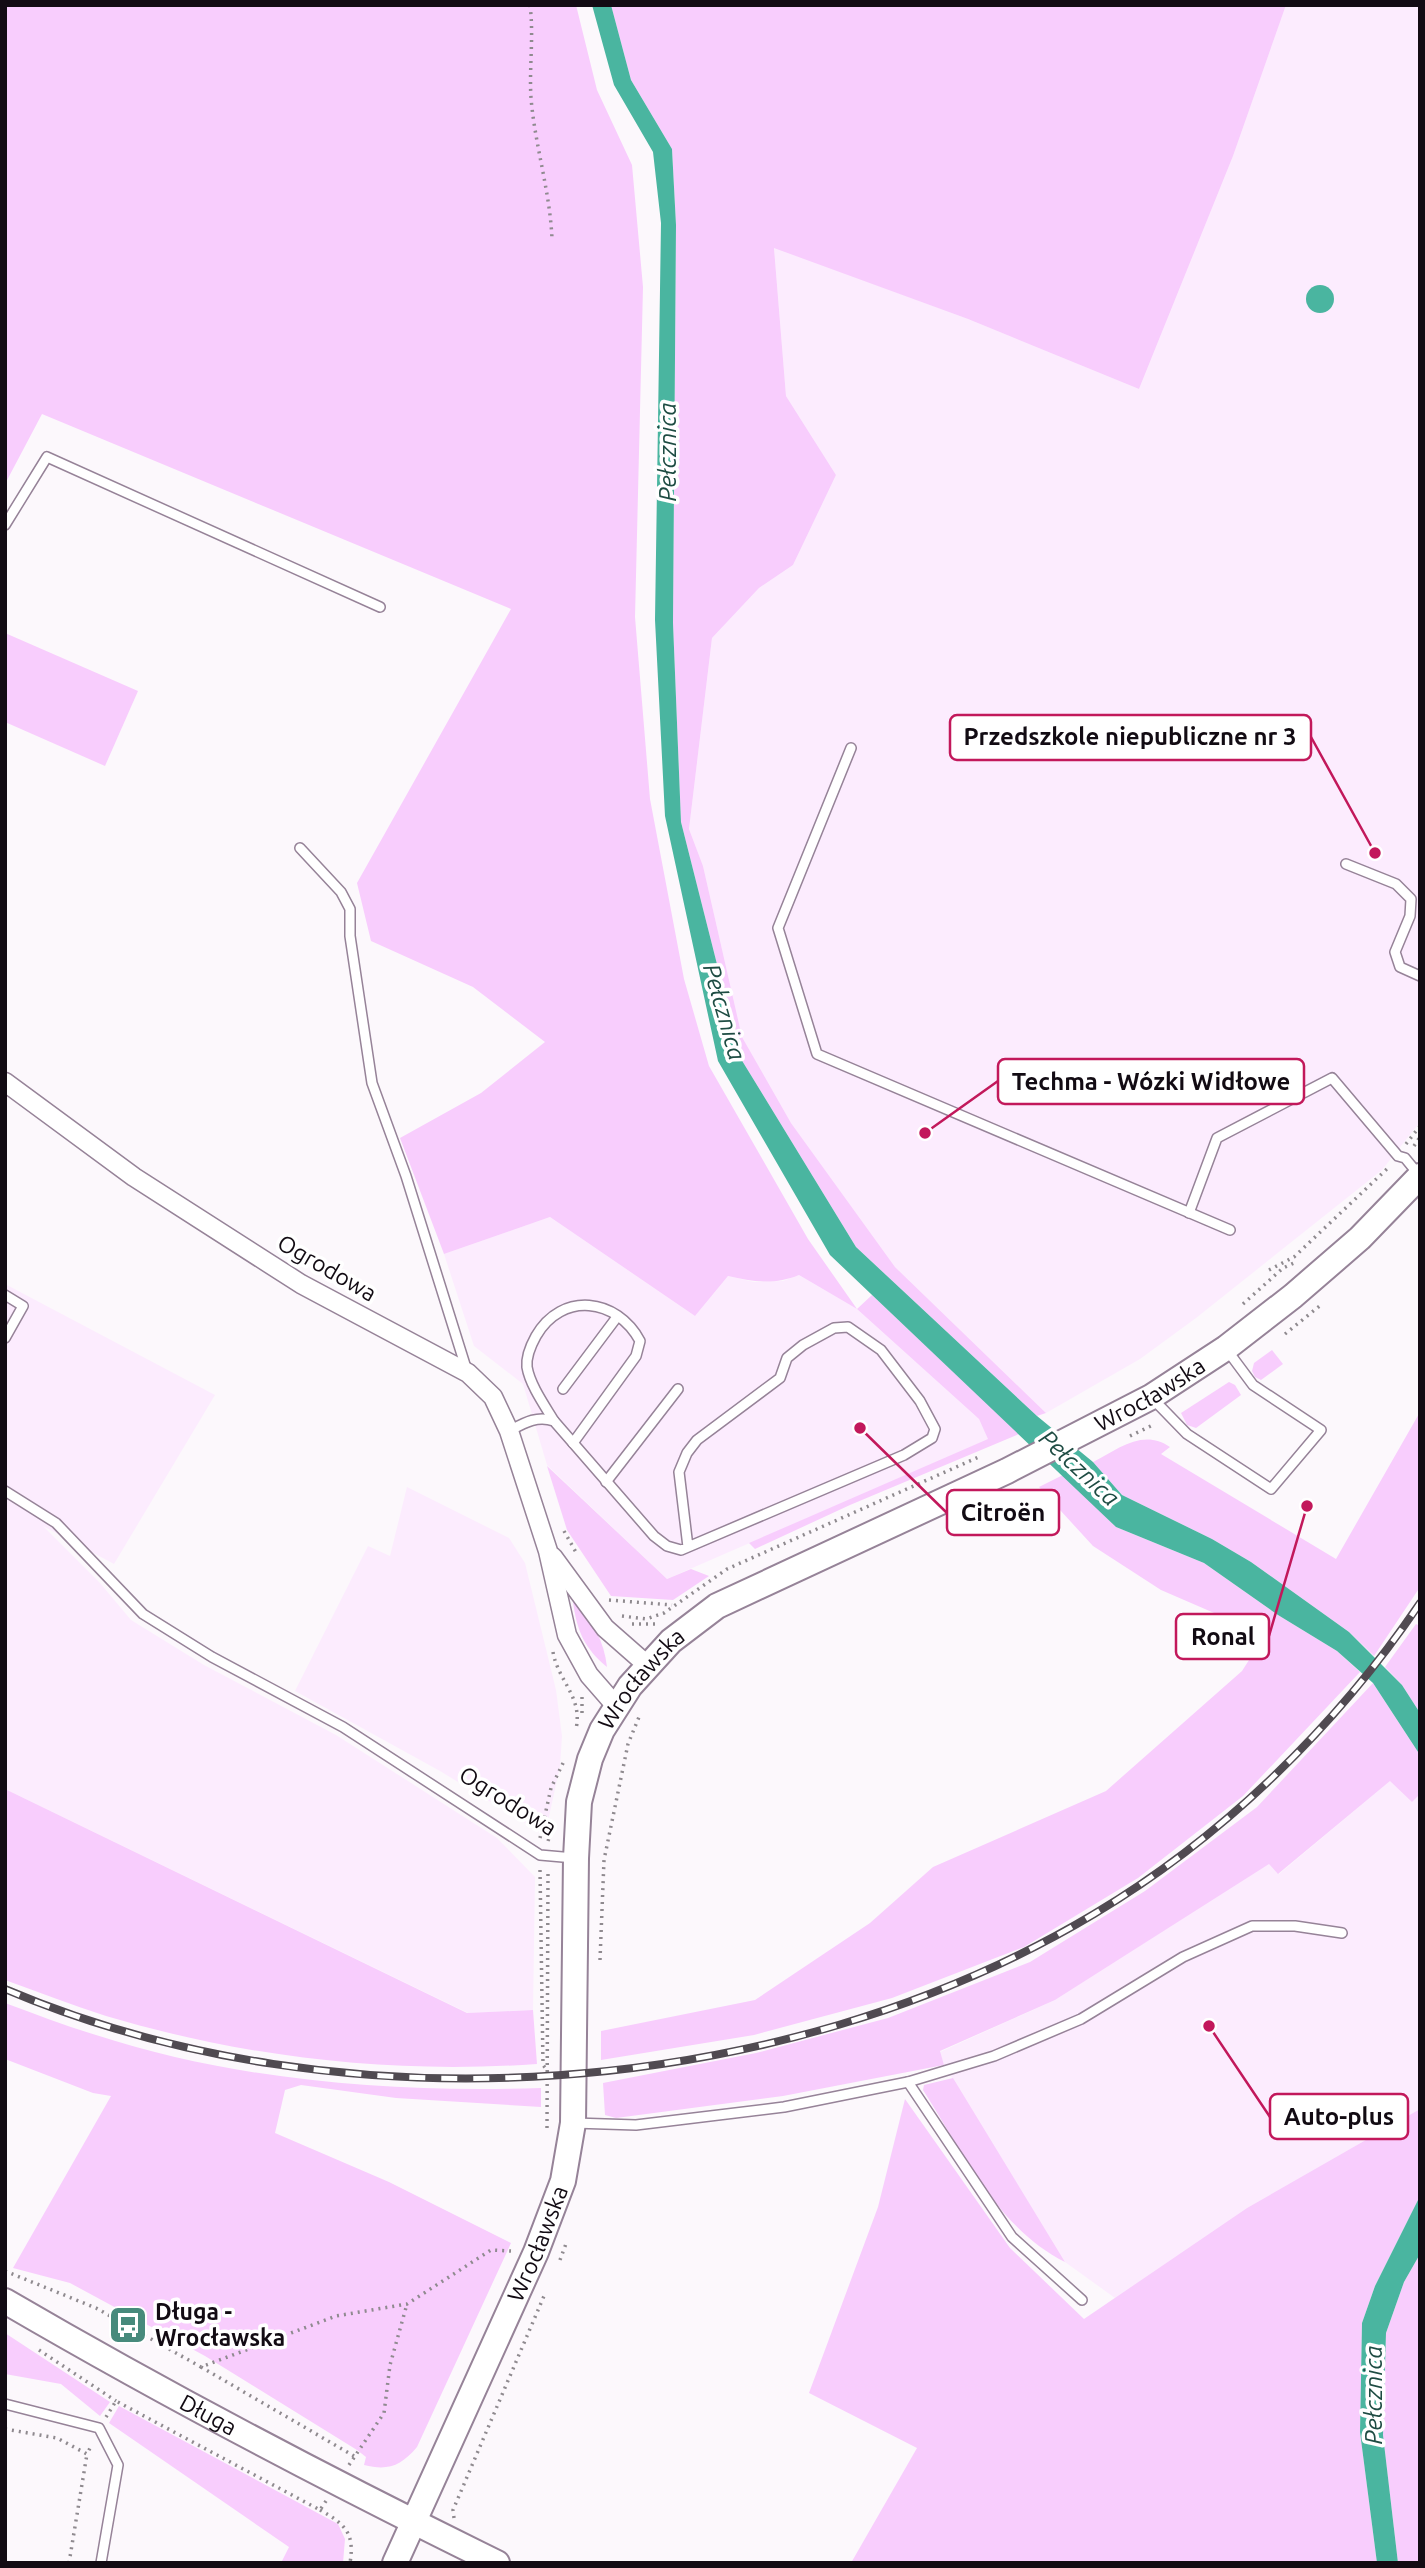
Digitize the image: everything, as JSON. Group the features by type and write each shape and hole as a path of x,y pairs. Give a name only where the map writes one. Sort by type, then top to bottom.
{"main road":[{"name":"Wrocławska","path":"395,2563 555,2205 568,2160 573,2123 576,1858 584,1778 602,1730 646,1664 693,1623 727,1601 1086,1433 1151,1397 1226,1348 1332,1264 1411,1166"},
{"name":"Długa","path":"5,2301 168,2395 413,2524 497,2563"}],"street":[{"name":"Ogrodowa","path":"5,1082 134,1177 301,1284 468,1373 493,1397 509,1431 548,1551 567,1635 589,1675 616,1706"},
{"name":"Ogrodowa","path":"548,1551 604,1626 646,1664"}],"lane":[{"path":"5,525 47,457 380,607"},
{"path":"851,748 778,928 817,1054 1230,1230"},
{"path":"300,848 341,892 350,909 350,936 372,1083 406,1177 468,1373"},
{"path":"1346,864 1396,884 1410,898 1410,916 1395,952 1400,967 1420,976"},
{"path":"1189,1213 1217,1138 1332,1078 1411,1166"},
{"path":"5,1295 23,1306 5,1338"},
{"path":"573,1443 636,1356 640,1341 632,1327 617,1317 594,1306 578,1304 563,1307 543,1324 533,1343 527,1367 554,1421 606,1482 667,1546 681,1550 904,1455 932,1438 935,1429 920,1401 881,1350 848,1327 834,1328 803,1345 787,1358 780,1378 697,1440 679,1472 688,1547"},
{"path":"564,1389 617,1317"},
{"path":"1151,1397 1167,1417 1187,1434 1271,1489 1321,1430 1253,1385 1226,1348"},
{"path":"606,1482 678,1389"},
{"path":"509,1431 536,1419 554,1421"},
{"name":"Ogrodowa","path":"5,1491 56,1523 142,1614 212,1657 343,1727 540,1855 576,1858"},
{"path":"573,2123 650,2123 784,2106 908,2082 994,2056 1082,2019 1184,1957 1252,1926 1295,1926 1342,1933"},
{"path":"908,2082 1012,2237 1082,2300"},
{"path":"5,2404 99,2428 118,2465 101,2563"}],"path":[{"path":"530,5 534,36 531,97 551,207 552,239"},
{"path":"1411,1166 1420,1126"},
{"path":"1411,1166 1420,1137"},
{"path":"1269,1270 1294,1257 1382,1177 1411,1166"},
{"path":"1241,1306 1283,1268 1309,1252"},
{"path":"611,1621 621,1615 646,1619 664,1613 727,1569 988,1453"},
{"path":"559,1521 583,1563"},
{"path":"602,1592 608,1600 674,1605"},
{"path":"599,1972 604,1860 628,1744 645,1708"},
{"path":"547,2070 547,2132"},
{"path":"559,2261 568,2237"},
{"path":"201,2367 336,2316 407,2304 491,2250 511,2251 515,2244"},
{"path":"5,2271 96,2308 160,2342 354,2457"},
{"path":"450,2540 455,2520 453,2510 548,2285"},
{"path":"320,2510 384,2413 390,2365 407,2304"},
{"path":"32,2344 116,2401 339,2521 350,2536 353,2546 350,2563"},
{"path":"69,2563 87,2454 116,2401"},
{"path":"5,2429 57,2438 87,2454"}],"shaded area":[{"path":"5,5 576,5 597,90 632,165 643,287 635,617 650,799 684,979 709,1066 808,1239 857,1309 799,1275 764,1282 728,1276 695,1316 550,1217 444,1254 400,1138 481,1093 545,1042 473,987 371,941 357,883 511,609 42,414 5,484"},
{"path":"611,5 1286,5 1233,156 1139,389 968,319 774,248 786,396 836,475 793,565 759,588 712,638 689,829 703,866 742,1037 791,1123 895,1267 1046,1413 1037,1416 856,1247 741,1059 681,822 673,623 676,225 672,149 631,80"},
{"path":"1286,5 1420,5 1420,1122 1382,1170 1196,1318 1140,1359 1046,1413 895,1267 791,1123 742,1037 703,866 689,829 712,638 759,588 793,565 836,475 786,396 774,247 968,319 1139,389 1233,156"},
{"path":"5,633 138,691 105,766 5,722"},
{"path":"550,1217 695,1316 728,1276 754,1282 783,1281 799,1275 857,1309 979,1419 989,1439 667,1579 547,1465 523,1384 474,1346 444,1254"},
{"path":"5,1284 215,1395 114,1564 43,1526 100,1583 131,1620 204,1665 336,1735 497,1838 535,1877 533,2010 468,2013 5,1789"},
{"path":"872,1295 1019,1434 850,1505 755,1549 749,1543 988,1439 979,1419 857,1309"},
{"path":"1272,1350 1283,1364 1261,1380 1255,1377 1252,1371 1254,1363"},
{"path":"1229,1382 1235,1385 1241,1395 1196,1428 1187,1425 1181,1413"},
{"path":"1420,1412 1420,1587 1374,1656 1349,1632 1251,1562 1212,1539 1122,1495 1093,1462 1131,1442 1160,1442 1170,1447 1161,1454 1336,1559"},
{"path":"547,1466 667,1579 691,1569 709,1576 673,1600 611,1596 567,1530"},
{"path":"1063,1475 1116,1527 1204,1563 1278,1615 1337,1651 1360,1672 1243,1796 1138,1878 1024,1947 892,1998 754,2035 601,2060 601,2031 755,2000 870,1923 933,1867 1106,1791 1242,1671 1265,1635 1161,1590 1093,1546 1039,1487"},
{"path":"407,1487 509,1538 525,1563 556,1690 562,1736 560,1766 545,1835 440,1771 295,1691 368,1546 390,1556"},
{"path":"573,1602 596,1632 607,1667 583,1638"},
{"path":"1416,1624 1420,1626 1420,1713 1402,1685 1385,1667"},
{"path":"1373,1683 1420,1755 1420,1794 1412,1802 1390,1781 1278,1874 1269,1864 1055,2000 940,2051 944,2065 783,2096 616,2118 605,2115 603,2083 756,2053 888,2018 1030,1962 1145,1891 1257,1807"},
{"path":"1391,1780 1411,1801 1420,1794 1420,2109 1247,2208 1115,2298 1065,2262 944,2065 940,2052 1055,2000 1269,1863 1279,1874"},
{"path":"5,1789 467,2013 533,2010 537,2064 428,2067 320,2060 266,2052 159,2031 106,2016 5,1980"},
{"path":"5,2003 73,2028 150,2051 260,2073 373,2086 541,2088 541,2107 396,2098 301,2085 285,2090 275,2133 389,2182 511,2243 417,2447 405,2459 387,2467 364,2465 366,2457 357,2450 205,2356 70,2283 13,2268 111,2096 93,2093 5,2059"},
{"path":"953,2078 1065,2262 1041,2248 1001,2209 967,2163 923,2090 924,2085"},
{"path":"905,2099 1010,2248 1084,2319 1247,2208 1420,2109 1420,2196 1375,2286 1362,2323 1360,2432 1377,2563 851,2563 917,2448 809,2393 878,2207"},
{"path":"1420,2254 1420,2563 1398,2563 1383,2435 1386,2333 1404,2282"},
{"path":"5,2333 110,2402 100,2416 61,2384 5,2374"},
{"path":"119,2406 338,2524 345,2539 343,2563 281,2563 289,2547 109,2423"}],"water":[{"name":"Pełcznica","path":"592,5 611,5 631,80 672,149 676,225 673,623 681,822 741,1059 856,1247 1037,1416 1093,1462 1122,1495 1212,1539 1251,1562 1349,1632 1402,1685 1420,1713 1420,1755 1373,1683 1337,1651 1278,1615 1204,1563 1116,1527 830,1255 718,1061 665,816 655,620 661,223 653,152 614,85"},
{"path":"1320,285 1330,289 1334,299 1330,309 1320,313 1310,309 1306,299 1310,289"},
{"name":"Pełcznica","path":"1420,2196 1420,2254 1404,2282 1386,2333 1383,2435 1398,2563 1377,2563 1360,2432 1362,2323 1375,2286"}],"railway":[{"path":"5,1989 135,2035 273,2064 415,2077 558,2075 700,2058 839,2025 971,1977 1094,1914 1142,1884 1232,1814 1314,1736 1352,1693 1420,1603"}],"place":[{"name":"Przedszkole niepubliczne nr 3","path":"1375,853"},
{"name":"Techma - Wózki Widłowe","path":"925,1133"},
{"name":"Citroën","path":"860,1428"},
{"name":"Ronal","path":"1307,1506"},
{"name":"Auto-plus","path":"1209,2026"},
{"name":"Długa - Wrocławska","path":"128,2325"}]}
